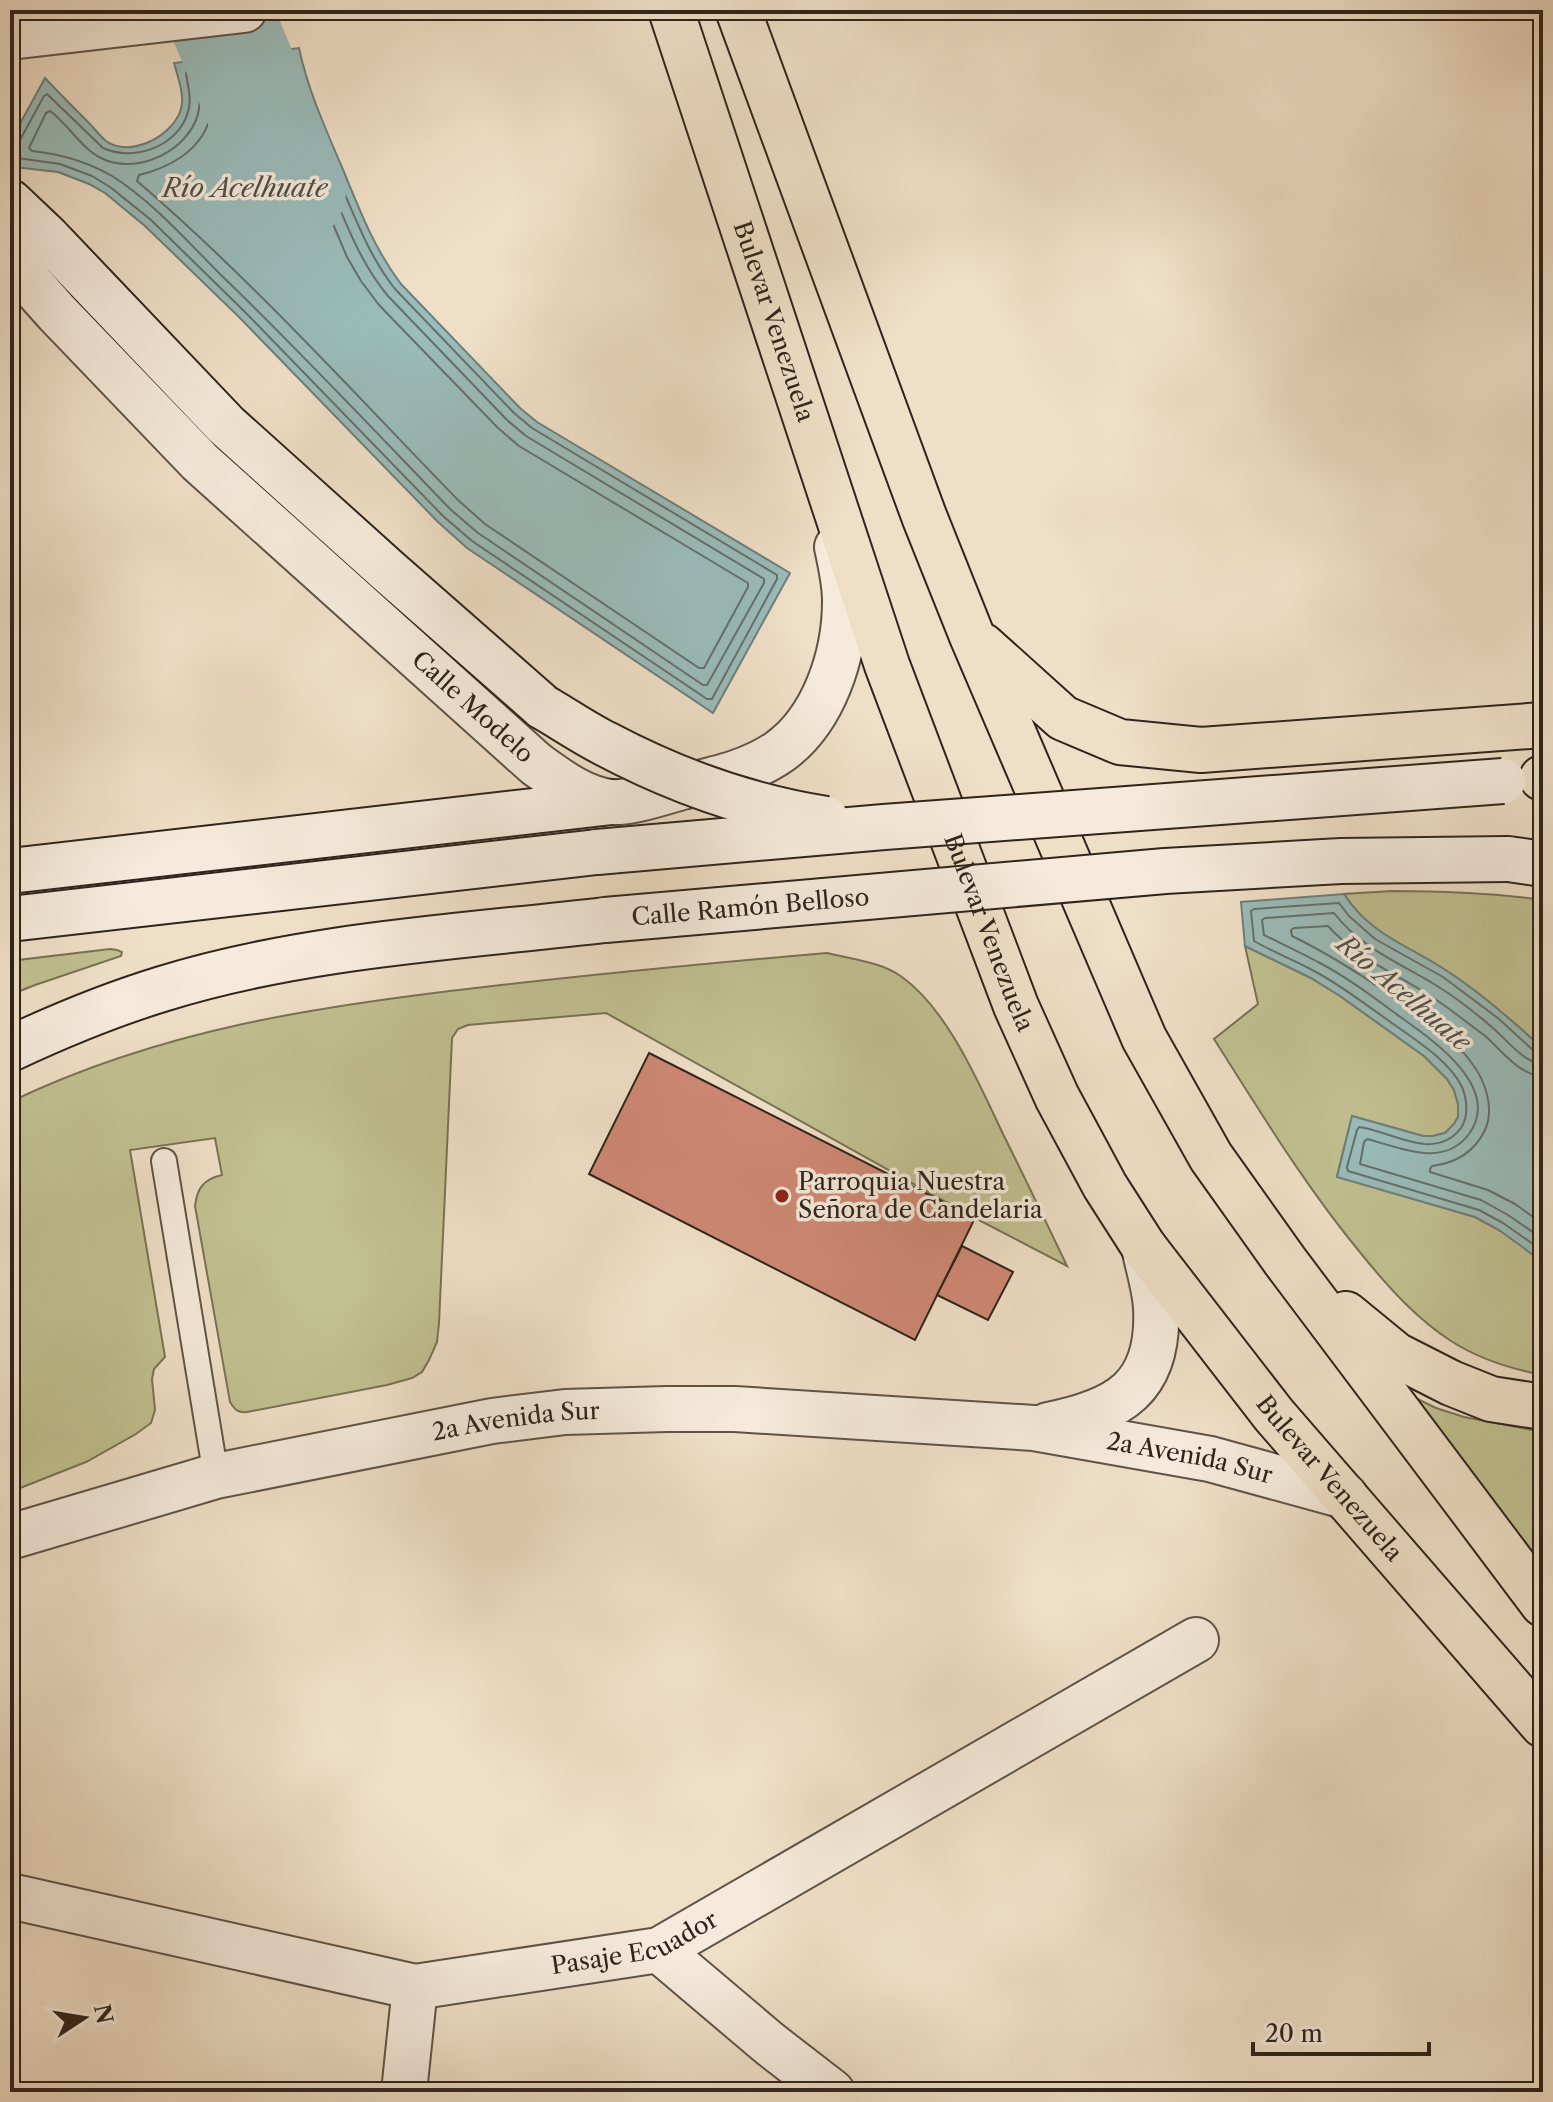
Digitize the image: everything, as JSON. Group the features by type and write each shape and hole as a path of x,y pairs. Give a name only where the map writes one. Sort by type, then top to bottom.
{"highway":[{"name":"Bulevar Venezuela","path":"671,10 887,665 1016,1006 1057,1097 1105,1186 1144,1247 1274,1415 1543,1725"},
{"path":"738,10 924,516 1144,1038 1211,1157 1285,1261 1543,1604"},
{"path":"972,636 1063,718 1120,742 1201,750 1543,725"},
{"path":"1285,1261 1396,1355 1491,1399 1543,1407"}],"street":[{"path":"10,37 244,10"},
{"path":"10,202 226,425 543,707 606,744 672,775 714,790 812,816 884,827"},
{"name":"Calle Modelo","path":"10,260 200,462 536,764 579,793 612,802"},
{"path":"10,871 612,802 731,776 765,761 805,728 836,666 845,601 825,478"},
{"path":"10,919 597,852 1533,778"},
{"name":"Calle Ramón Belloso","path":"10,1049 91,1014 163,989 226,972 388,944 605,920 1165,871 1341,861 1526,862"},
{"name":"2a Avenida Sur","path":"1034,1428 1083,1418 1117,1403 1142,1378 1154,1348 1156,1307 1144,1247"},
{"name":"2a Avenida Sur","path":"10,1537 216,1476 492,1421 565,1412 735,1409 1034,1428 1210,1459 1345,1496"},
{"name":"Pasaje Ecuador","path":"10,1896 415,1987 659,1950 1196,1640"},
{"path":"659,1950 832,2092"},
{"path":"404,2092 415,1987"}],"lane":[{"path":"164,1161 216,1476"}],"shaded area":[{"path":"1392,891 1468,893 1543,900 1543,1049 1460,980 1378,930 1344,894"},
{"path":"1245,946 1311,978 1340,996 1424,1056 1447,1079 1454,1090 1458,1117 1445,1133 1423,1136 1352,1116 1337,1176 1475,1217 1540,1258 1543,1262 1543,1375 1484,1358 1451,1341 1427,1323 1373,1268 1304,1177 1214,1039 1258,1004"},
{"path":"110,949 122,952 121,956 10,995 10,961"},
{"path":"827,953 894,972 919,991 934,1008 973,1071 1067,1266 606,1013 468,1025 458,1029 452,1038 439,1323 437,1342 422,1372 387,1385 247,1412 237,1410 230,1402 195,1206 202,1185 222,1175 215,1138 130,1150 165,1357 154,1369 155,1410 151,1423 86,1462 10,1492 10,1102 125,1056 242,1024 301,1012 484,987"},
{"path":"1403,1392 1464,1417 1543,1432 1543,1566"}],"water":[{"name":"Río Acelhuate","path":"299,48 318,111 362,216 383,258 401,284 537,422 790,573 713,713 467,548 238,316 145,226 105,193 58,172 14,167 10,162 10,142 45,78 106,141 116,146 137,146 159,137 180,112 182,94 174,63"},
{"name":"Río Acelhuate","path":"1344,894 1378,930 1472,989 1543,1049 1543,1262 1499,1230 1475,1217 1337,1177 1352,1116 1423,1136 1445,1133 1458,1117 1454,1090 1424,1056 1311,978 1245,946 1241,902"}],"building":[{"name":"Parroquia Nuestra Señora de Candelaria","path":"649,1053 975,1218 915,1340 589,1174"},
{"path":"962,1246 1013,1272 988,1320 937,1295"}],"waterway":[{"name":"Río Acelhuate","path":"218,10 293,191"}],"place":[{"name":"Parroquia Nuestra Señora de Candelaria","path":"782,1196"}]}
